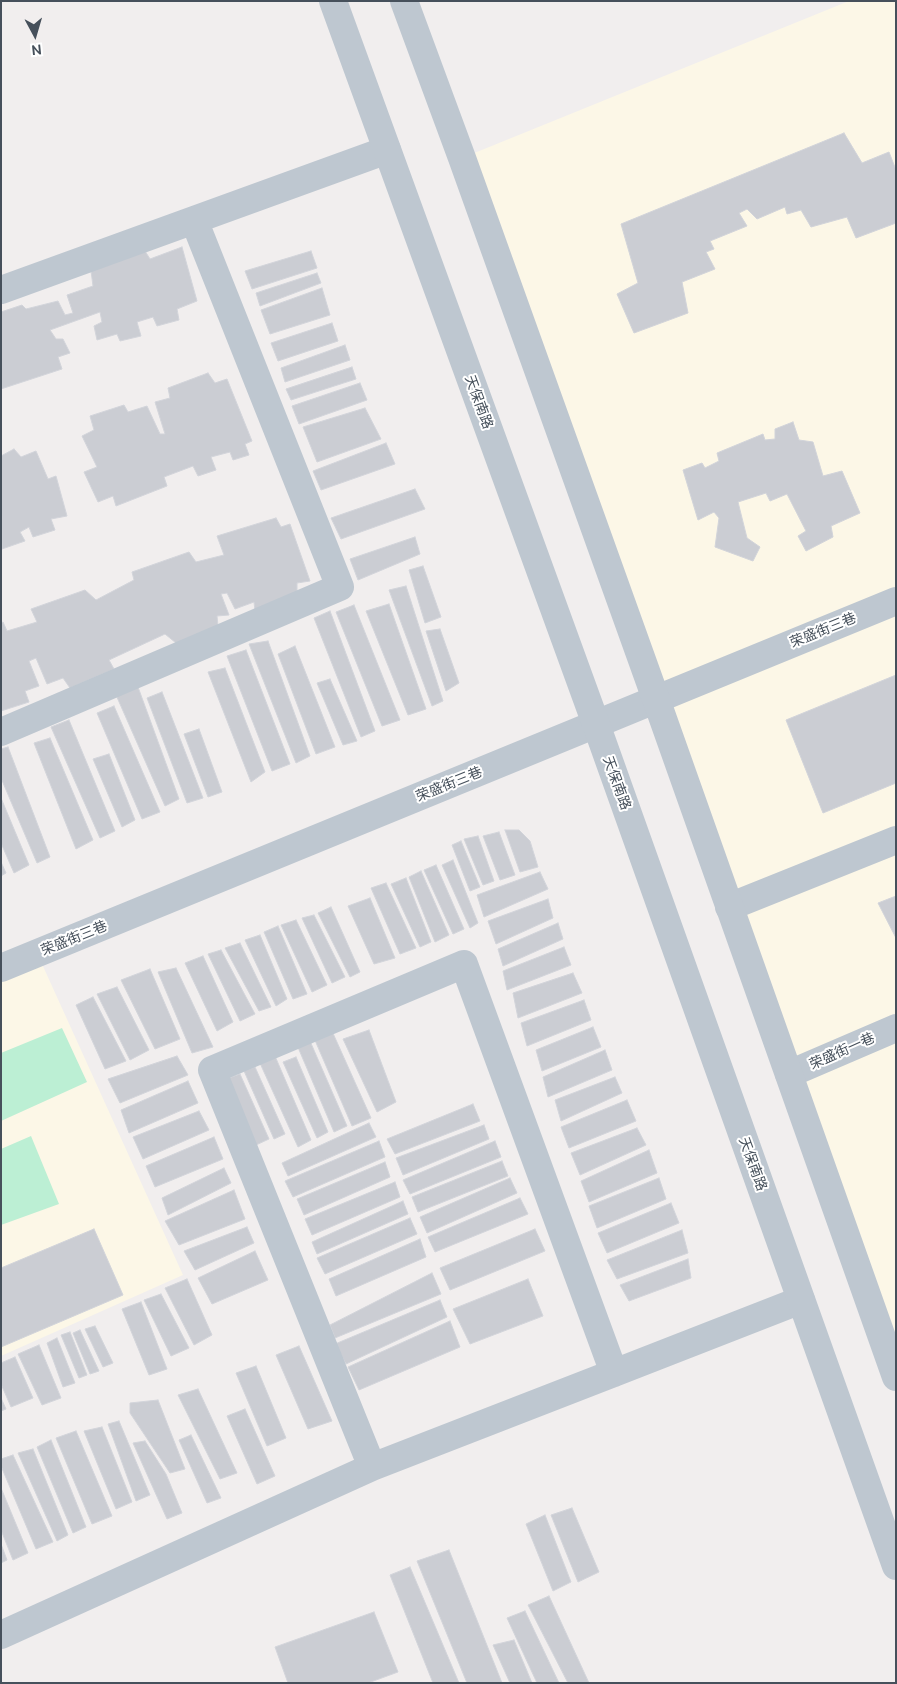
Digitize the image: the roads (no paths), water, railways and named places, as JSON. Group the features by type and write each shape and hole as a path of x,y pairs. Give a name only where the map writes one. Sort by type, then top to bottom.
{"street":[{"name":"天保南路","path":"333,1 596,724 896,1566"},
{"path":"404,1 656,699 896,1377"},
{"path":"1,290 387,150"},
{"path":"1,732 340,587 194,220"},
{"name":"荣盛街三巷","path":"1,968 896,601"},
{"path":"730,907 896,840"},
{"path":"372,1467 212,1070 464,964 614,1373"},
{"name":"荣盛街一巷","path":"789,1074 896,1028"},
{"path":"1,1635 372,1467 801,1300"}]}
